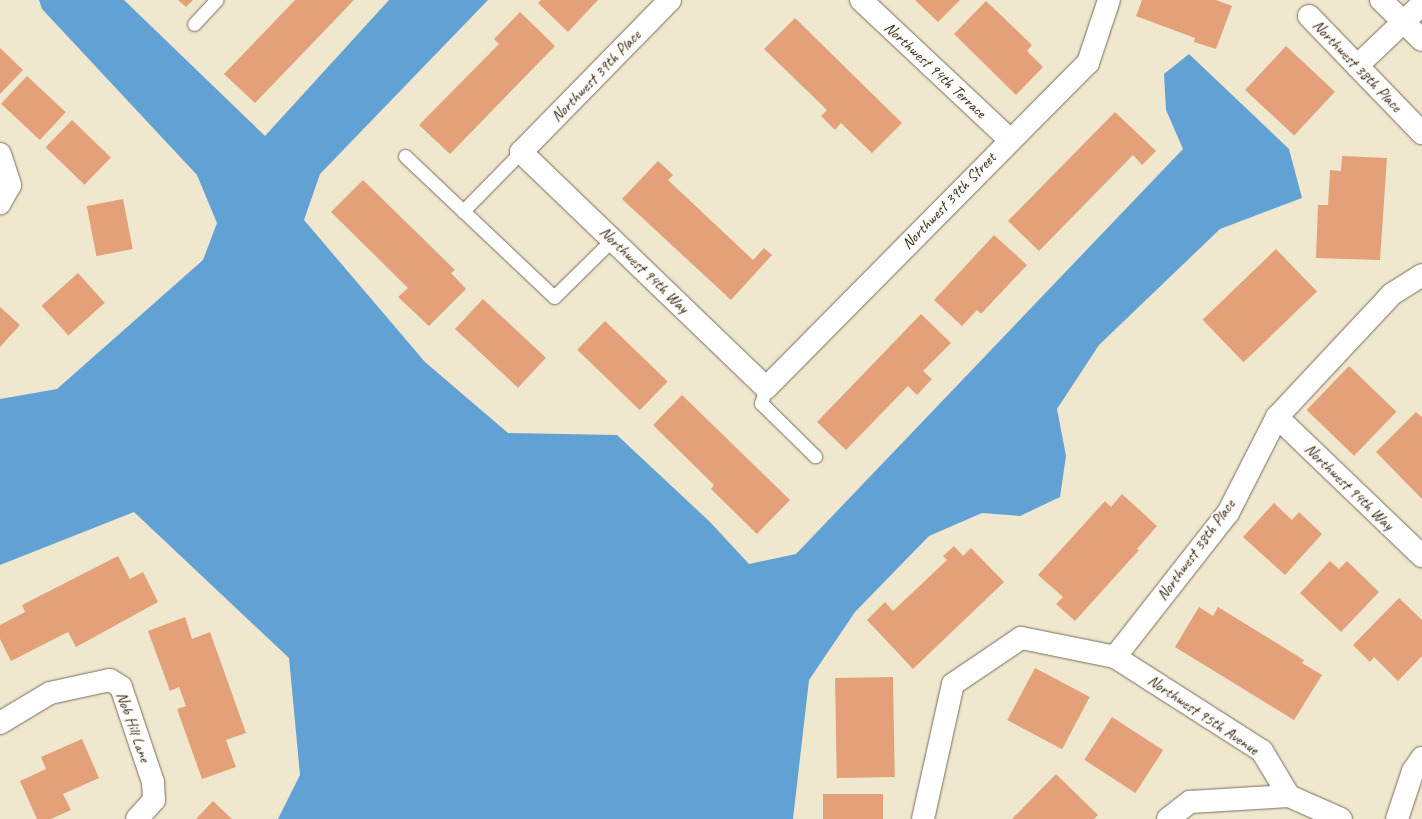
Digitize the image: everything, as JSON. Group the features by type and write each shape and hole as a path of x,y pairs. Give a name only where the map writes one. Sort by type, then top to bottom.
{"street":[{"name":"Northwest 39th Place","path":"521,152 670,0"},
{"name":"Northwest 94th Terrace","path":"862,0 1009,139"},
{"name":"Northwest 39th Street","path":"766,388 1009,139 1088,63 1109,0"},
{"path":"1381,0 1422,40"},
{"path":"1357,66 1404,23 1422,4"},
{"name":"Northwest 38th Place","path":"1309,16 1422,133"},
{"name":"Northwest 94th Way","path":"521,152 766,388"},
{"path":"0,154 5,194"},
{"name":"Northwest 38th Place","path":"1115,657 1228,513 1277,417 1392,294 1422,275"},
{"name":"Northwest 94th Way","path":"1277,417 1422,556"},
{"path":"923,819 954,684 1021,638 1115,657"},
{"name":"Northwest 95th Avenue","path":"1115,657 1262,751 1290,796"},
{"name":"Nob Hill Lane","path":"0,723 50,693 110,680 121,687 153,782 154,800 137,819"},
{"path":"1397,819 1413,771 1422,758"},
{"path":"1168,819 1190,802 1290,796 1341,819"}],"lane":[{"path":"194,24 216,0"},
{"path":"463,211 521,152"},
{"path":"405,156 554,297 612,240"},
{"path":"766,388 761,403 815,456"}],"water":[{"path":"39,0 124,0 265,136 389,0 488,0 320,174 304,220 425,362 508,433 617,435 710,522 749,564 796,554 1183,149 1166,110 1164,74 1189,54 1289,149 1302,198 1220,229 1099,345 1057,409 1066,456 1060,497 1020,516 982,513 929,536 855,612 809,680 793,819 278,819 300,775 289,658 134,512 0,565 0,399 57,389 203,260 217,223 197,175 42,9"}],"building":[{"path":"178,0 193,0 186,7"},
{"path":"295,0 354,0 255,103 224,74"},
{"path":"541,0 598,0 568,32 538,3"},
{"path":"915,0 960,0 938,22"},
{"path":"1142,0 1216,0 1232,6 1216,49 1194,42 1195,38 1136,16"},
{"path":"986,1 1032,45 1027,51 1043,67 1016,95 954,34"},
{"path":"520,12 555,46 450,154 419,125 499,44 494,39"},
{"path":"795,18 902,123 872,153 841,123 835,130 821,116 827,110 764,49"},
{"path":"1286,46 1335,92 1294,136 1245,90"},
{"path":"0,48 23,70 0,94"},
{"path":"27,76 66,112 40,140 1,104"},
{"path":"1115,112 1156,151 1142,165 1133,155 1039,251 1008,221"},
{"path":"72,120 111,158 84,185 46,147"},
{"path":"1342,156 1387,158 1380,260 1316,258 1318,205 1328,205 1330,170 1341,171"},
{"path":"658,161 673,175 668,180 753,260 764,248 772,255 731,300 622,199"},
{"path":"363,180 455,270 451,273 466,289 429,326 398,297 408,288 331,212"},
{"path":"123,199 133,249 96,256 87,206"},
{"path":"994,235 1027,265 981,314 977,310 962,326 934,300"},
{"path":"1276,249 1317,291 1244,362 1203,320"},
{"path":"78,273 105,303 68,336 42,306"},
{"path":"483,299 546,358 518,388 455,329"},
{"path":"0,307 20,325 0,347"},
{"path":"921,314 951,343 923,371 932,379 917,395 908,386 846,450 817,422"},
{"path":"605,321 668,381 640,410 577,350"},
{"path":"1349,366 1396,412 1354,456 1307,410"},
{"path":"682,395 790,500 757,534 711,489 714,485 653,425"},
{"path":"1416,412 1422,417 1422,499 1376,452"},
{"path":"1122,494 1157,526 1137,549 1139,550 1075,621 1056,604 1063,597 1038,575 1105,501 1111,507"},
{"path":"1274,503 1292,520 1299,512 1322,534 1285,575 1243,537"},
{"path":"954,546 963,556 971,548 1004,582 913,669 867,620 885,602 893,611 947,560 943,556"},
{"path":"118,556 130,579 143,572 158,602 76,647 68,632 11,661 0,639 0,625 25,612 22,605"},
{"path":"1330,561 1339,569 1347,561 1379,592 1341,632 1300,593"},
{"path":"1399,598 1422,620 1422,656 1398,681 1374,657 1370,662 1353,645"},
{"path":"1199,607 1213,616 1218,607 1304,660 1302,663 1322,675 1294,720 1175,647"},
{"path":"185,617 192,639 210,632 246,733 226,740 236,767 202,779 177,709 186,706 179,687 170,691 148,631"},
{"path":"1035,668 1090,697 1062,749 1007,720"},
{"path":"893,677 895,777 837,778 835,678"},
{"path":"1112,717 1163,750 1135,793 1084,760"},
{"path":"82,739 99,778 63,794 71,810 51,819 37,819 20,781 46,769 41,757"},
{"path":"1056,774 1098,815 1094,819 1012,819"},
{"path":"823,794 883,794 883,819 823,819"},
{"path":"213,801 232,819 196,819"}]}
